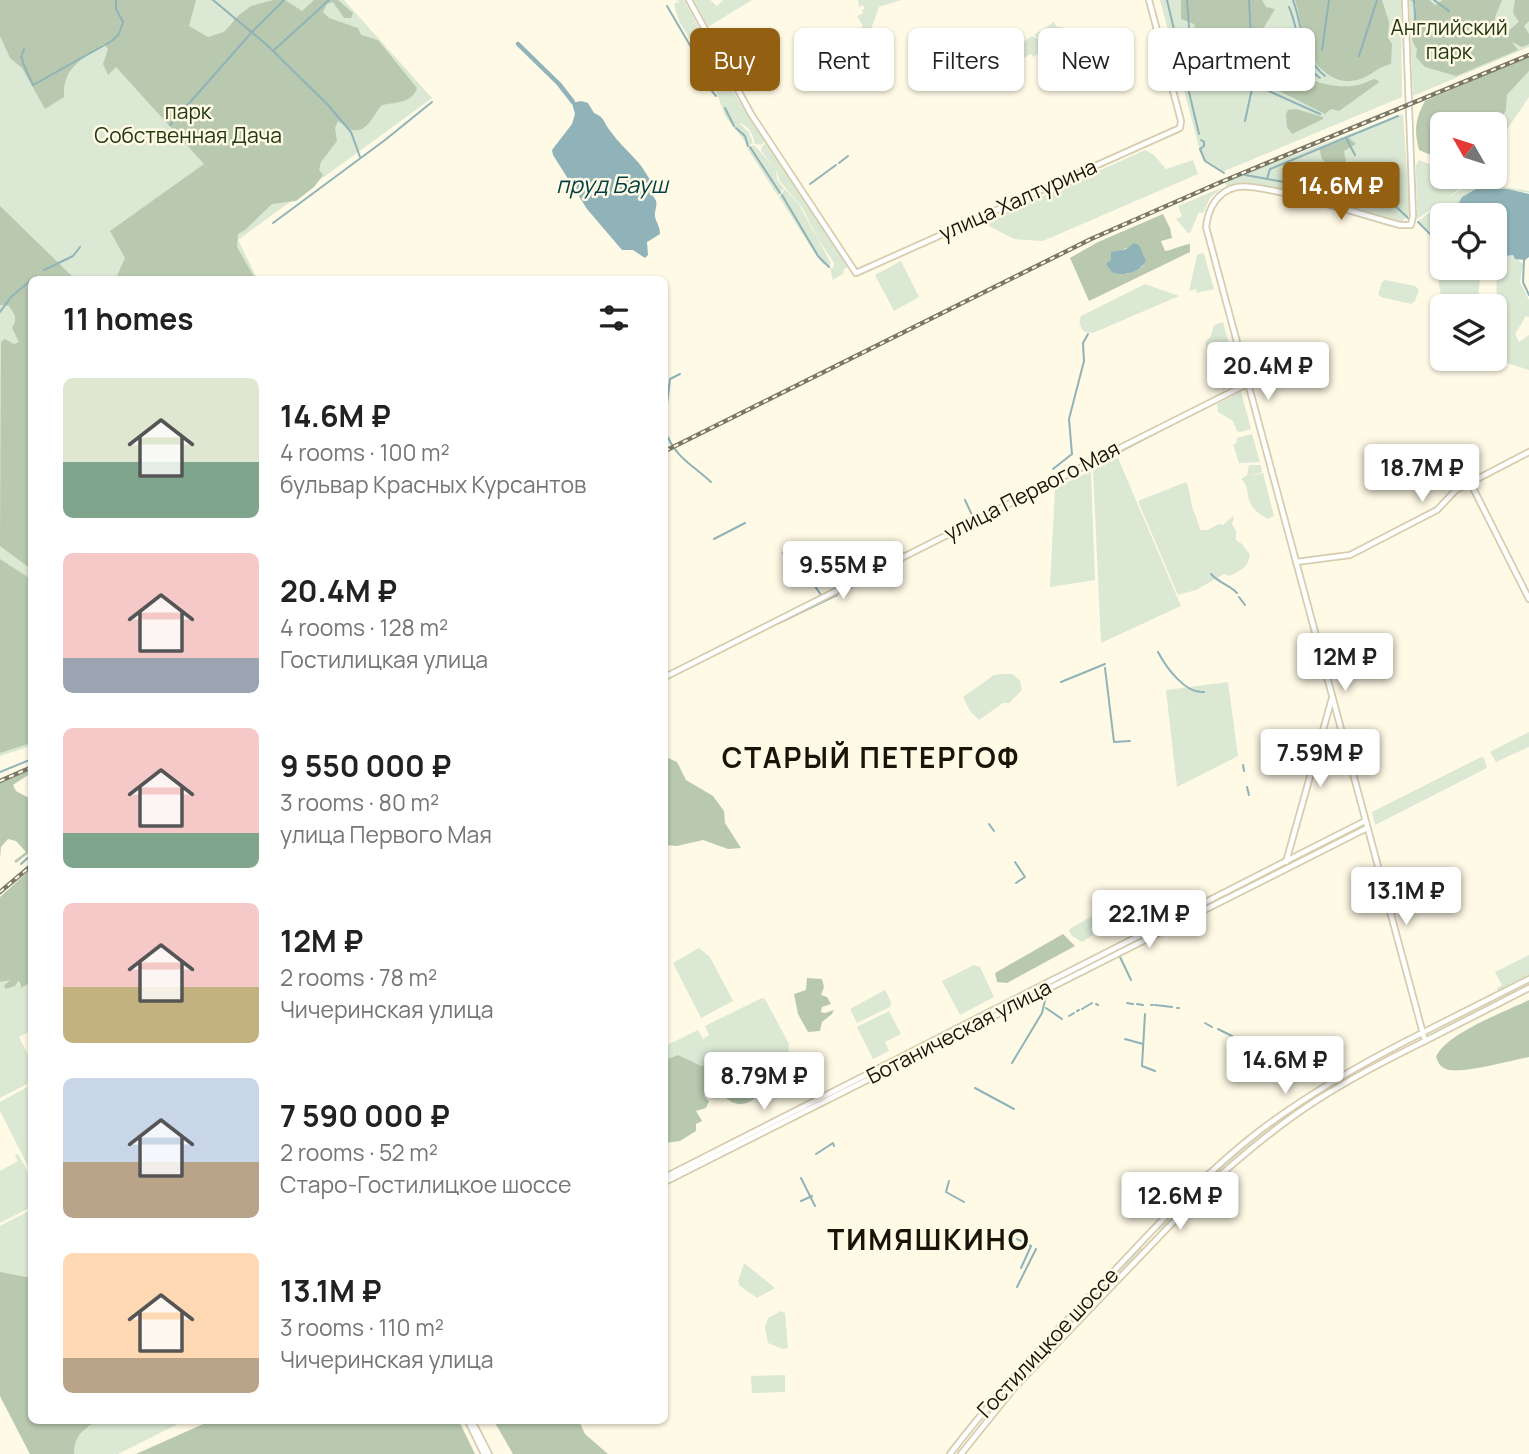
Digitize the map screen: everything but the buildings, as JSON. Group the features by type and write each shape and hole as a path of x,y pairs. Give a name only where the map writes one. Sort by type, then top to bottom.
{"street":[{"name":"улица Халтурина","path":"689,0 742,99 856,273 1181,128 1149,0"},
{"path":"1405,0 1413,216 1411,225 1400,225 1254,187 1238,187 1216,199 1211,209 1207,233 1221,276 1425,1041"},
{"name":"улица Первого Мая","path":"668,675 1249,383"},
{"path":"1296,562 1353,554 1437,510 1455,490 1529,452"},
{"path":"1470,482 1529,600"},
{"path":"1286,865 1333,698"},
{"name":"Ботаническая улица","path":"1286,865 1365,821"},
{"name":"Ботаническая улица","path":"668,1177 1286,865 1367,828"},
{"name":"Гостилицкое шоссе","path":"950,1454 1008,1382 1214,1169 1292,1107 1350,1070 1529,979"},
{"name":"Гостилицкое шоссе","path":"961,1454 1014,1388 1216,1178 1296,1114 1355,1077 1529,988"},
{"path":"1292,1107 1296,1114"},
{"path":"1150,1234 1156,1240"},
{"path":"1008,1382 1014,1388"},
{"path":"472,1424 487,1454"}],"green space":[{"name":"парк Собственная Дача","path":"0,0 344,0 432,98 238,240 256,276 28,276 28,747 0,756"},
{"name":"парк Собственная Дача","path":"0,0 196,0 189,26 208,37 224,32 251,6 285,0 302,11 314,0 338,0 353,13 351,18 344,18 333,2 327,4 323,12 329,18 358,28 361,35 378,40 417,88 408,99 382,105 363,128 351,129 338,121 335,128 337,141 321,162 319,170 323,175 314,187 296,201 272,204 238,234 237,247 254,276 117,276 125,258 110,231 204,164 116,67 108,75 103,64 108,49 104,44 75,65 66,79 64,97 45,109 22,68 10,58 0,36"},
{"path":"677,0 684,0 699,28 690,28 690,39 679,21 674,5 676,2 680,3"},
{"path":"694,0 710,0 717,6 723,0 752,0 708,27"},
{"path":"858,0 901,0 879,7 871,28 861,28 863,26 857,16 863,13 865,8 863,5 859,7"},
{"name":"Английский парк","path":"1160,0 1401,0 1402,97 1222,172 1205,161 1200,151 1184,91 1315,91 1315,28 1167,28"},
{"path":"1181,0 1262,0 1266,7 1275,9 1264,28 1195,28 1194,24 1181,19"},
{"path":"1295,0 1382,0 1389,22 1391,64 1362,79 1341,80 1329,75 1315,62 1315,28 1301,28"},
{"name":"Английский парк","path":"1409,0 1529,0 1529,47 1413,96"},
{"name":"Английский парк","path":"1410,0 1429,0 1435,5 1443,0 1502,0 1495,17 1496,32 1492,39 1506,33 1519,22 1513,13 1515,0 1529,0 1529,21 1524,26 1529,34 1529,44 1522,47 1512,42 1518,50 1456,76 1425,67 1416,57 1417,49 1412,34 1416,5"},
{"path":"1054,22 1057,27 1062,28 1045,28"},
{"path":"1032,36 1038,39 1038,54 1024,58 1024,42"},
{"path":"1529,56 1529,71 1507,95 1505,112 1430,112 1430,155 1419,150 1416,137 1416,125 1425,101"},
{"path":"1529,71 1529,97 1507,130 1505,112 1507,95"},
{"path":"1374,79 1379,81 1339,111 1331,109 1325,114 1279,91 1315,91 1315,81 1350,86"},
{"path":"716,91 733,91 765,142 761,145 755,144 750,131 739,123 749,132 753,143 747,147 725,116"},
{"path":"1296,109 1323,119 1292,134 1287,127 1286,114 1288,110"},
{"path":"1403,114 1410,214 1401,222 1272,187 1242,183 1227,188 1225,182 1238,176"},
{"path":"1349,138 1356,144 1344,151 1346,162 1343,169 1330,166 1324,161 1320,149"},
{"path":"766,143 848,267 833,280 830,268 833,268 834,263 803,209 779,180 776,169 777,180 784,188 778,196 747,148 754,145 774,167 761,151"},
{"path":"1145,150 1154,155 1166,169 1193,160 1198,174 1043,241 1014,239 983,223"},
{"path":"1419,160 1430,164 1430,189 1459,189 1441,203 1430,203 1430,210 1417,219 1416,165"},
{"path":"1221,188 1210,198 1203,213 1199,212 1188,233 1176,219 1182,216 1178,206"},
{"path":"785,189 799,205 831,263 830,266 823,264 818,258 779,197"},
{"path":"1462,189 1476,189 1462,197 1459,203 1442,203"},
{"path":"1508,189 1529,191 1529,193"},
{"path":"0,206 72,276 28,276 28,567 0,546 1,342 5,339 14,344 19,342 12,328 15,322 14,314 9,306 0,305"},
{"path":"1430,212 1430,231 1417,222"},
{"path":"1163,214 1172,238 1161,241 1165,251 1190,244 1190,252 1089,301 1070,258 1098,242","holes":["1139,245 1143,266 1127,274 1111,260 1111,252"]},
{"path":"1202,253 1214,289 1197,293 1196,289 1189,291 1197,255"},
{"path":"1513,255 1523,264 1520,282 1529,300 1529,317 1526,316 1515,334 1519,342 1529,335 1529,370 1507,363 1507,294 1497,294 1496,280 1507,280 1507,256"},
{"path":"901,261 919,297 894,311 875,275"},
{"path":"1385,280 1415,286 1419,290 1415,301 1411,304 1381,297 1378,294"},
{"path":"1438,280 1480,280 1479,294 1441,294"},
{"path":"1145,284 1179,296 1093,333 1085,332 1082,328 1081,316"},
{"path":"1223,322 1239,382 1223,390 1211,370 1205,343 1211,336 1214,325"},
{"path":"1241,392 1251,429 1240,432 1233,421 1218,412 1217,404"},
{"path":"1252,434 1260,462 1239,463 1233,444 1236,444 1237,438"},
{"path":"1118,458 1181,606 1101,643 1093,470"},
{"path":"1249,465 1261,465 1262,472 1250,476 1263,473 1274,516 1268,519 1253,508 1245,483 1241,479 1247,475"},
{"path":"1091,471 1095,580 1050,587 1055,488"},
{"path":"1186,482 1200,530 1223,525 1233,516 1236,540 1250,555 1245,566 1237,572 1229,576 1224,574 1196,590 1178,595 1138,501"},
{"path":"0,559 28,577 28,744 0,753"},
{"path":"1013,674 1020,681 1022,690 1009,703 1003,703 979,720 970,711 963,697 994,675"},
{"path":"1228,682 1238,756 1177,787 1166,690"},
{"path":"1529,732 1529,747 1496,762 1490,752"},
{"path":"1481,757 1484,758 1487,768 1375,825 1372,812"},
{"path":"668,758 677,762 686,780 713,796 724,811 725,823 741,848 728,849 703,840 668,845"},
{"path":"28,770 28,775 13,785 16,791 28,797 28,853 16,863 14,861 26,852 16,841 8,839 1,847 0,859 0,782"},
{"path":"28,872 28,984 21,988 18,981 15,986 6,989 4,986 10,980 0,982 0,897"},
{"path":"1121,900 1122,904 1113,910 1107,921 1093,926 1093,935 1082,942 1072,936 1069,931 1071,928"},
{"path":"1063,934 1075,946 1007,983 997,982 995,973"},
{"path":"699,948 710,957 733,1001 701,1018 673,963"},
{"path":"1529,955 1529,975 1498,991 1497,988 1502,985 1495,972"},
{"path":"974,965 980,967 994,997 960,1015 942,981"},
{"path":"807,978 822,979 824,987 821,995 827,997 831,1004 822,1007 821,1012 834,1010 822,1022 820,1031 808,1032 798,1014 794,994 806,990"},
{"path":"7,979 11,981 6,989 13,987 17,981 21,982 20,987 28,983 28,1032 19,1037 28,1055 28,1084 0,1098 0,982"},
{"path":"885,990 891,1002 890,1007 857,1023 850,1009"},
{"path":"762,998 765,999 789,1044 788,1056 736,1082 734,1088 718,1099 713,1098 707,1091 714,1075 678,1055 668,1059 668,1045 698,1030 703,1039 709,1035 705,1026"},
{"path":"1529,1000 1529,1057 1462,1070 1442,1067 1436,1057 1451,1040 1477,1024"},
{"path":"889,1011 901,1034 885,1042 889,1051 873,1059 857,1027"},
{"path":"678,1055 701,1066 709,1065 714,1075 704,1096 709,1101 706,1108 696,1111 702,1121 696,1124 696,1131 680,1141 668,1143 668,1059"},
{"path":"757,1071 766,1087 758,1096 743,1104 727,1099 735,1085"},
{"path":"28,1087 28,1166 0,1111 0,1102"},
{"path":"1283,1117 1286,1118 1215,1175 1161,1231 1158,1231 1215,1172"},
{"path":"18,1154 28,1172 28,1209 0,1223 0,1171 18,1161 15,1155"},
{"path":"28,1212 28,1424 178,1424 118,1454 30,1454 0,1396 0,1226"},
{"path":"1141,1247 1143,1249 1016,1381 1016,1378"},
{"path":"744,1263 775,1288 757,1298 740,1286 738,1281"},
{"path":"0,1272 28,1277 28,1424 91,1424 77,1438 74,1454 30,1454 0,1396"},
{"path":"781,1311 785,1313 788,1348 783,1349 768,1343 765,1328 768,1318"},
{"path":"785,1375 785,1392 752,1393 751,1376"},
{"path":"203,1424 460,1424 475,1454 136,1454"},
{"path":"496,1424 580,1424 585,1434 608,1454 513,1454"}],"water":[{"name":"пруд Бауш","path":"572,103 588,103 602,119 655,187 655,217 660,234 647,242 648,255 645,258 633,250 622,250 587,209 553,155 552,150 572,124 575,114"},
{"path":"1476,189 1508,189 1529,194 1529,257 1525,260 1515,259 1513,255 1507,256 1507,203 1459,203 1462,197"},
{"path":"1134,243 1139,245 1146,261 1131,272 1112,272 1106,264 1111,260 1111,252 1126,249"}],"waterway":[{"path":"23,63 33,85 112,41 119,34 123,22 116,9 116,0"},
{"path":"213,0 267,45 328,105 351,132 360,157"},
{"path":"170,125 284,0"},
{"path":"273,51 329,0"},
{"path":"1167,0 1199,134"},
{"path":"1187,0 1189,28"},
{"path":"1249,0 1250,28"},
{"path":"1293,0 1307,51 1325,76"},
{"path":"1322,50 1329,0"},
{"path":"1359,56 1377,0"},
{"path":"1414,0 1416,33"},
{"path":"1434,0 1449,11"},
{"path":"667,6 690,45"},
{"path":"1289,7 1303,54 1312,71 1320,78"},
{"path":"518,44 559,84 573,102"},
{"path":"23,61 21,57 24,49"},
{"path":"712,91 716,96"},
{"path":"1245,121 1251,91"},
{"path":"1269,91 1320,114"},
{"path":"273,223 432,102"},
{"path":"725,108 734,126"},
{"path":"1267,179 1270,169 1398,116"},
{"path":"736,128 745,136 748,146"},
{"path":"1346,138 1355,155"},
{"path":"1201,140 1204,146 1200,149 1205,161 1224,173"},
{"path":"750,147 780,193"},
{"path":"839,163 848,156"},
{"path":"1357,193 1360,171 1358,163"},
{"path":"810,184 836,165"},
{"path":"1245,175 1351,194 1381,196 1408,218"},
{"path":"782,195 818,256 829,267"},
{"path":"1418,222 1430,234"},
{"path":"44,270 73,256 80,247"},
{"path":"1524,259 1523,282 1529,295"},
{"path":"0,312 11,297 28,283"},
{"path":"1053,469 1072,454 1069,419 1084,361 1083,343 1088,334"},
{"path":"668,396 670,379 680,374"},
{"path":"1187,417 1207,407"},
{"path":"1177,422 1181,420"},
{"path":"1121,451 1171,425"},
{"path":"668,438 679,454 711,482"},
{"path":"1099,462 1103,460"},
{"path":"1057,483 1094,464"},
{"path":"1056,485 1064,481"},
{"path":"1022,501 1049,489"},
{"path":"955,525 973,517 965,500"},
{"path":"714,539 745,523"},
{"path":"783,553 801,570"},
{"path":"802,575 812,570"},
{"path":"806,573 821,595"},
{"path":"1211,574 1237,593"},
{"path":"842,592 852,587"},
{"path":"779,623 837,595"},
{"path":"1239,597 1245,605"},
{"path":"1158,652 1183,684 1190,689 1204,692"},
{"path":"1061,682 1105,664"},
{"path":"1105,668 1114,742 1130,741"},
{"path":"0,772 28,761"},
{"path":"1243,765 1244,771"},
{"path":"1247,787 1249,795"},
{"path":"989,824 994,831"},
{"path":"21,864 28,858"},
{"path":"1015,862 1025,877 1016,883"},
{"path":"1120,957 1131,980"},
{"path":"1012,1063 1042,1013 1047,992"},
{"path":"1082,1009 1092,1003"},
{"path":"1127,1003 1133,1004"},
{"path":"1137,1004 1143,1005"},
{"path":"1155,1005 1172,1007"},
{"path":"1046,1008 1062,1019"},
{"path":"1069,1016 1074,1013"},
{"path":"1145,1014 1142,1066 1155,1071"},
{"path":"1205,1023 1212,1027"},
{"path":"1218,1029 1234,1037 1231,1048"},
{"path":"1125,1039 1143,1044"},
{"path":"975,1088 1014,1109"},
{"path":"816,1154 833,1143 834,1146"},
{"path":"801,1178 815,1206"},
{"path":"949,1181 946,1192 964,1202"},
{"path":"801,1201 812,1196"},
{"path":"1017,1239 1031,1246 1021,1268"},
{"path":"1017,1287 1036,1249"}],"railway":[{"path":"668,450 1091,239 1221,182 1529,55"},
{"path":"0,781 28,769"},
{"path":"0,892 28,868"}],"district":[{"name":"СТАРЫЙ ПЕТЕРГОФ","path":"871,758"},
{"name":"ТИМЯШКИНО","path":"929,1240"}]}
